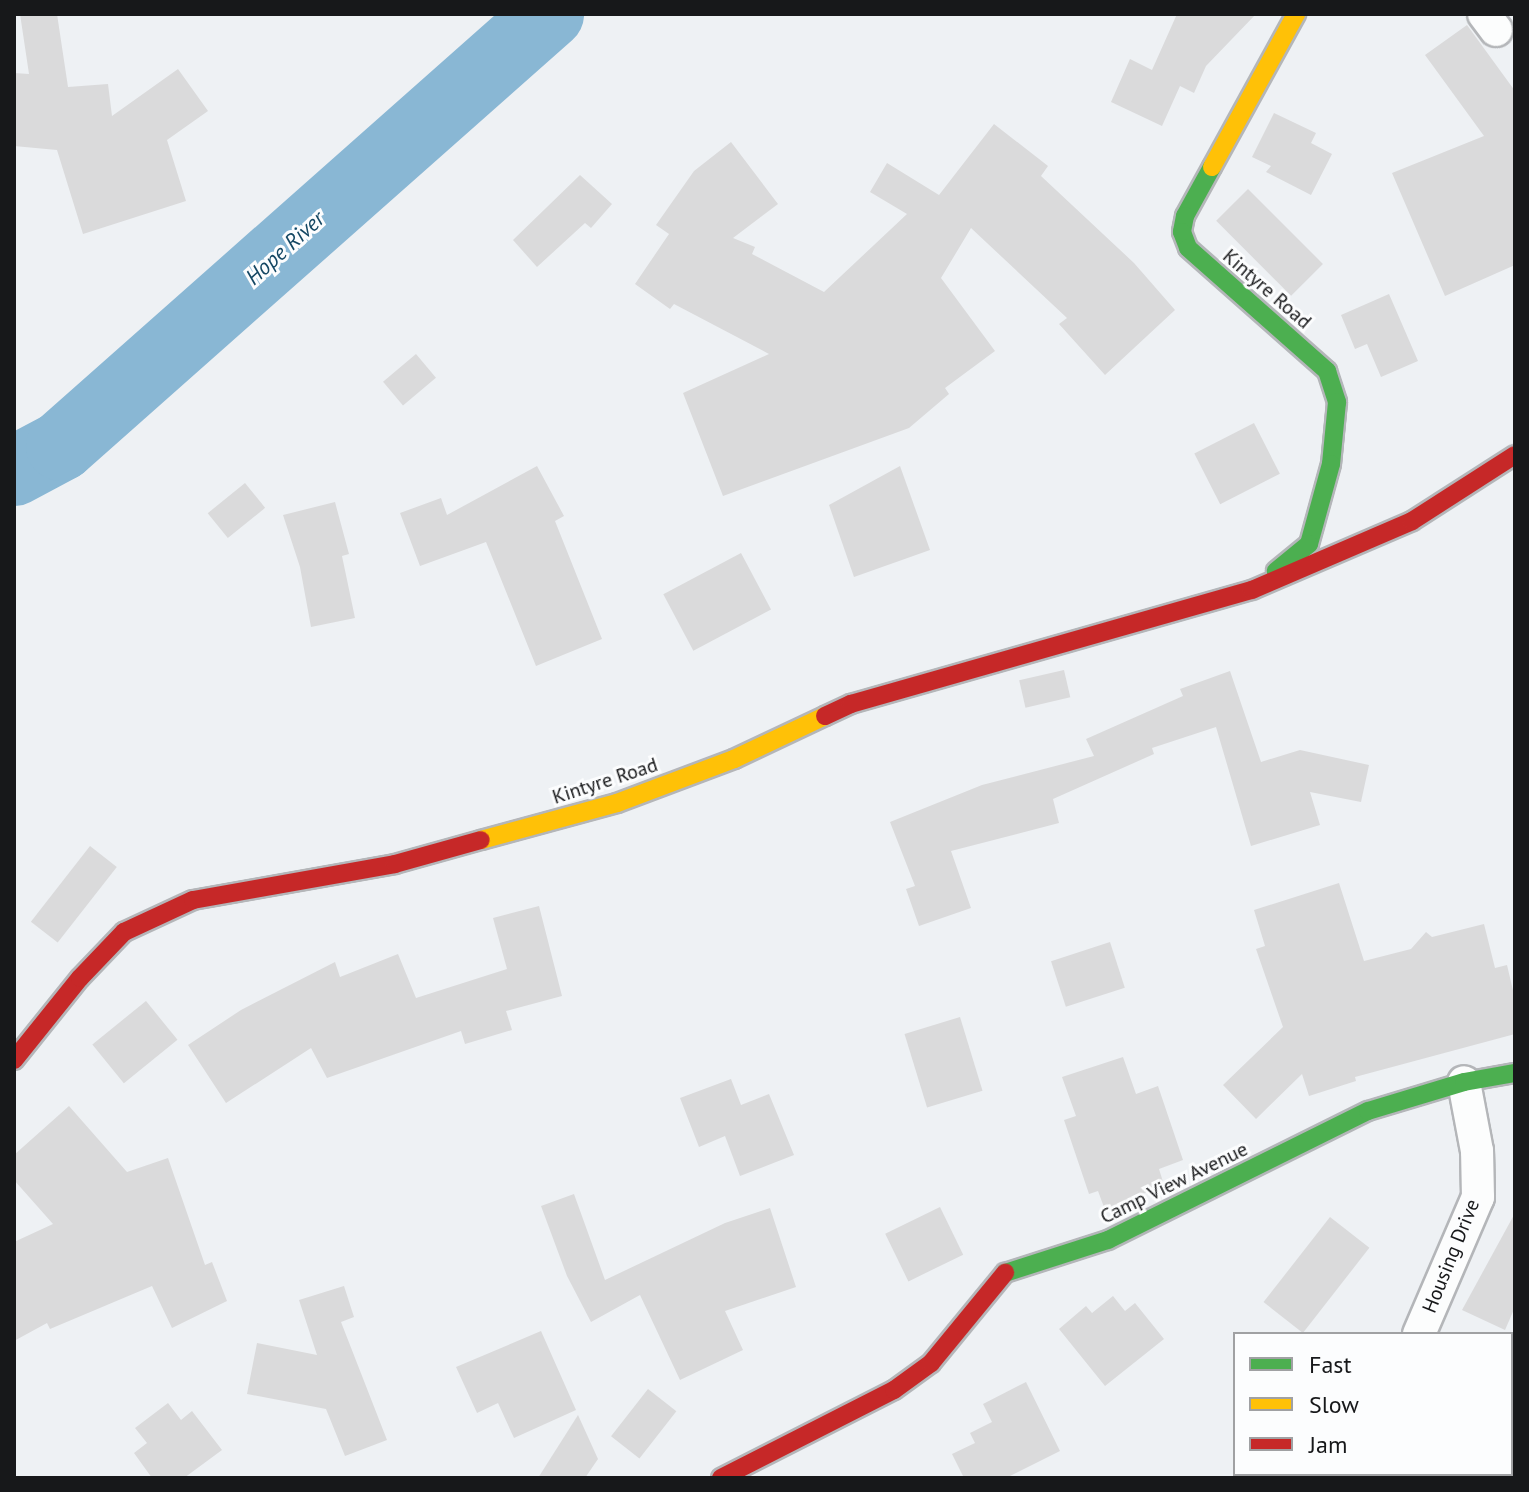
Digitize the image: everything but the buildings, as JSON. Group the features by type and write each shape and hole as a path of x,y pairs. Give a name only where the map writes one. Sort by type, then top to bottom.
{"street":[{"name":"Kintyre Road","path":"1252,590 1309,544 1331,464 1337,402 1327,371 1188,248 1182,232 1185,216 1296,14"},
{"name":"Kintyre Road","path":"14,1060 80,978 124,932 193,900 395,864 617,803 734,759 851,704 1252,590 1412,521 1515,455"},
{"name":"Camp View Avenue","path":"721,1478 894,1390 931,1363 1007,1270 1108,1240 1368,1111 1464,1082 1515,1073"},
{"name":"Housing Drive","path":"1420,1332 1478,1197 1477,1151 1464,1082"}],"waterway":[{"name":"Hope River","path":"14,471 61,446 549,14"}],"traffic: fast":[{"path":"1212,167 1185,216 1182,232 1188,248 1327,371 1337,402 1331,464 1309,544 1276,571"},
{"path":"1005,1273 1108,1240 1368,1111 1464,1082 1515,1073"}],"traffic: slow":[{"path":"1212,167 1296,14"},
{"path":"481,840 617,803 734,759 825,716"}],"traffic: jam":[{"path":"825,716 851,704 1252,590 1412,521 1515,455"},
{"path":"14,1060 80,978 124,932 193,900 395,864 481,840"},
{"path":"721,1478 894,1390 931,1363 1005,1273"}]}
